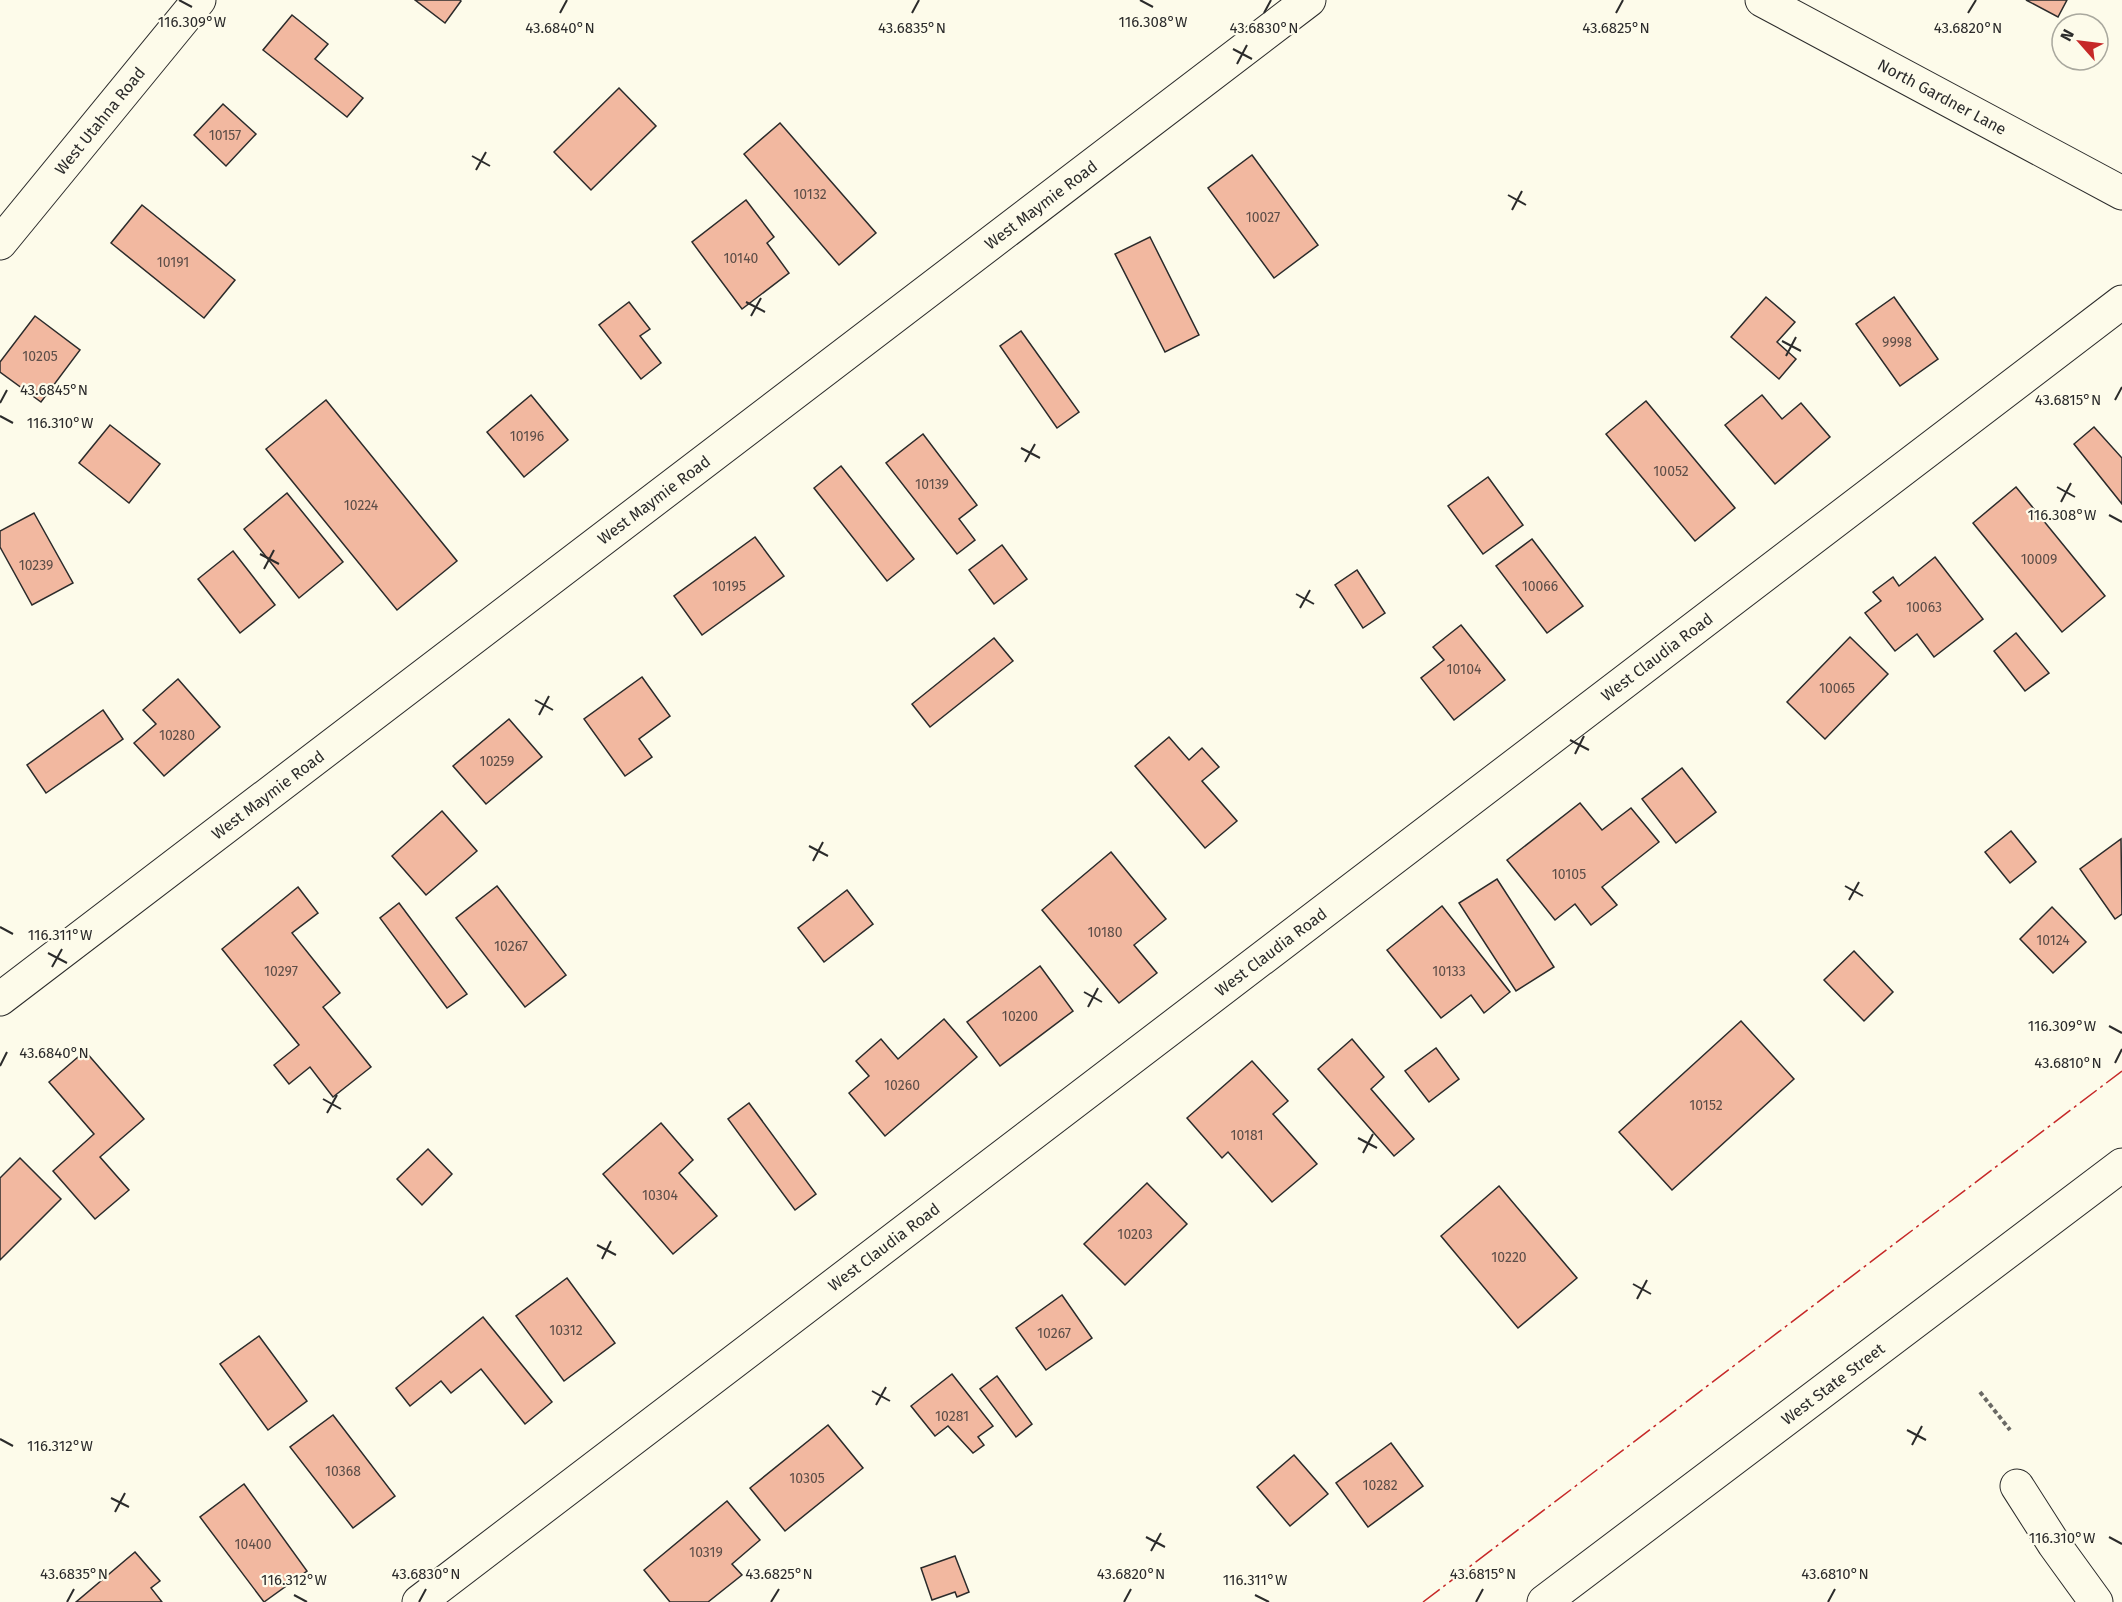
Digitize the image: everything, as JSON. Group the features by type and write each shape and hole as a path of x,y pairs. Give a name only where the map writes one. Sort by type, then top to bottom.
{"street":[{"name":"West Utahna Road","path":"0,243 199,0"},
{"name":"West Maymie Road","path":"0,999 1309,0"},
{"name":"North Gardner Lane","path":"1762,0 2122,193"},
{"name":"West Claudia Road","path":"420,1602 2122,302"},
{"name":"West State Street","path":"1544,1602 2122,1165"},
{"path":"2017,1486 2054,1544 2096,1602"}],"path":[{"path":"1980,1392 2010,1430"}],"building":[{"path":"415,0 460,0 461,1 445,23"},
{"path":"2026,0 2067,0 2061,12 2050,13"},
{"path":"292,15 328,44 315,59 363,98 347,117 263,50"},
{"path":"619,88 656,126 591,190 554,152"},
{"path":"223,104 256,134 226,166 194,135"},
{"path":"780,123 876,233 839,265 744,154"},
{"path":"1252,155 1318,245 1274,278 1208,188"},
{"path":"746,200 774,237 767,243 789,273 742,309 692,242"},
{"path":"142,205 235,280 204,318 111,243"},
{"path":"1150,237 1199,335 1165,352 1115,254"},
{"path":"1766,297 1795,322 1777,342 1796,359 1779,379 1731,337"},
{"path":"1894,297 1938,359 1900,386 1856,324"},
{"path":"629,302 650,329 640,336 661,363 641,379 599,325"},
{"path":"35,316 80,350 41,402 0,372 0,362"},
{"path":"1021,331 1079,412 1057,428 1000,346"},
{"path":"531,395 568,440 524,477 487,432"},
{"path":"1762,395 1782,419 1801,403 1830,437 1775,484 1725,425"},
{"path":"326,400 457,561 397,610 266,449"},
{"path":"1646,401 1735,508 1695,541 1606,434"},
{"path":"110,425 160,464 129,503 79,463"},
{"path":"2094,427 2122,458 2122,504 2074,444"},
{"path":"923,434 977,505 959,519 975,540 957,554 886,463"},
{"path":"841,466 914,559 887,581 814,488"},
{"path":"1488,477 1523,525 1483,554 1448,506"},
{"path":"2016,487 2105,596 2062,632 1973,523"},
{"path":"287,493 343,562 299,598 244,529"},
{"path":"34,513 73,583 32,605 0,547 0,531"},
{"path":"755,537 784,576 702,635 674,596"},
{"path":"1532,539 1583,606 1547,633 1496,566"},
{"path":"1002,545 1027,579 994,604 969,570"},
{"path":"233,551 275,605 240,633 198,579"},
{"path":"1935,557 1983,619 1934,657 1917,634 1895,651 1865,613 1881,601 1873,592 1893,577 1899,586"},
{"path":"1357,570 1385,613 1363,628 1335,585"},
{"path":"1461,625 1505,680 1454,720 1421,678 1444,660 1433,647"},
{"path":"2016,633 2049,673 2025,691 1994,651"},
{"path":"1850,637 1888,674 1825,739 1787,702"},
{"path":"994,638 1013,661 930,727 912,704"},
{"path":"642,677 670,716 639,739 652,757 625,776 584,719"},
{"path":"178,679 220,727 164,776 134,743 156,724 143,710"},
{"path":"103,710 123,739 46,793 27,765"},
{"path":"509,719 542,757 486,804 453,766"},
{"path":"1169,737 1189,760 1202,748 1219,767 1202,781 1237,821 1205,848 1135,766"},
{"path":"1682,768 1716,812 1676,843 1642,799"},
{"path":"1580,803 1602,830 1631,808 1659,842 1602,887 1617,905 1591,925 1575,904 1555,920 1507,860"},
{"path":"442,811 477,851 426,895 392,856"},
{"path":"2011,831 2036,862 2010,883 1985,852"},
{"path":"2121,839 2122,914 2115,919 2080,869"},
{"path":"1111,852 1166,919 1134,945 1157,973 1119,1003 1042,910"},
{"path":"1497,879 1554,967 1516,991 1459,903"},
{"path":"497,886 566,975 525,1007 456,918"},
{"path":"298,887 318,913 292,933 340,993 323,1007 371,1067 333,1097 310,1067 289,1084 274,1065 299,1045 222,949"},
{"path":"847,890 873,924 824,962 798,928"},
{"path":"399,903 467,994 447,1008 380,918"},
{"path":"1442,906 1510,992 1484,1013 1471,995 1441,1018 1387,950"},
{"path":"2052,907 2086,942 2053,973 2020,939"},
{"path":"1854,951 1893,992 1864,1021 1824,980"},
{"path":"1040,966 1073,1011 1000,1066 967,1022"},
{"path":"944,1019 977,1057 885,1136 849,1093 869,1076 856,1061 881,1039 898,1059"},
{"path":"1741,1021 1794,1079 1672,1190 1619,1132"},
{"path":"1352,1039 1384,1077 1371,1089 1414,1139 1394,1156 1318,1069"},
{"path":"1436,1048 1459,1079 1429,1102 1405,1071"},
{"path":"85,1051 144,1119 100,1157 129,1190 95,1219 53,1171 94,1134 49,1082"},
{"path":"1252,1061 1288,1101 1273,1114 1317,1164 1272,1202 1228,1152 1222,1158 1187,1118"},
{"path":"749,1103 816,1194 795,1210 728,1119"},
{"path":"661,1123 693,1160 679,1173 717,1216 673,1254 603,1174"},
{"path":"428,1149 452,1174 422,1205 397,1179"},
{"path":"20,1158 61,1199 0,1260 0,1178"},
{"path":"1147,1183 1187,1224 1125,1285 1084,1244"},
{"path":"1499,1186 1577,1278 1518,1328 1441,1236"},
{"path":"567,1278 615,1343 564,1381 516,1316"},
{"path":"1062,1295 1092,1338 1046,1370 1016,1328"},
{"path":"483,1317 552,1402 525,1424 481,1369 451,1393 441,1381 410,1406 396,1388"},
{"path":"259,1336 307,1401 268,1430 220,1364"},
{"path":"952,1374 993,1426 978,1437 984,1445 973,1453 948,1426 935,1436 911,1406"},
{"path":"997,1376 1032,1424 1016,1437 980,1389"},
{"path":"333,1415 395,1496 353,1528 290,1447"},
{"path":"828,1425 863,1468 785,1531 750,1488"},
{"path":"1391,1443 1423,1486 1368,1527 1336,1483"},
{"path":"1294,1455 1328,1494 1290,1526 1257,1487"},
{"path":"244,1484 307,1571 264,1602 200,1517"},
{"path":"727,1501 760,1540 732,1564 742,1575 708,1602 670,1602 644,1570"},
{"path":"135,1552 160,1581 151,1588 162,1602 76,1602"},
{"path":"955,1556 969,1592 957,1597 955,1592 932,1600 921,1568"}],"power":[{"path":"1423,1602 2122,1071"}]}
